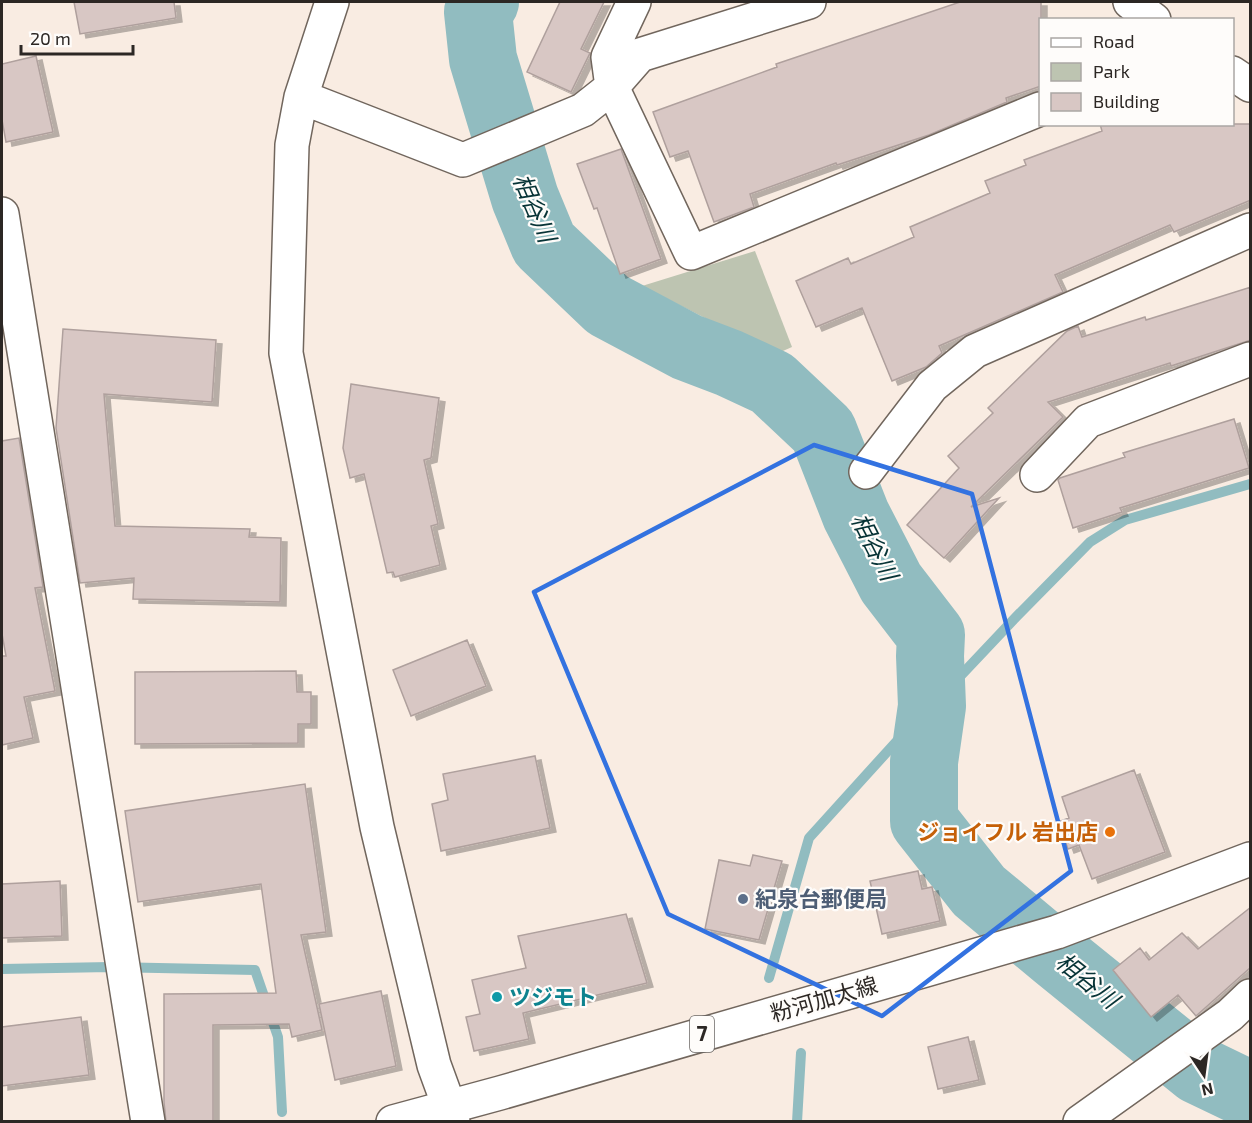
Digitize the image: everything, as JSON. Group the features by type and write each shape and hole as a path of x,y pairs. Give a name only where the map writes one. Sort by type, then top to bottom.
{"street":[{"path":"332,2 302,97 292,146 286,353 377,827 434,1065 451,1114"},
{"path":"634,2 608,57 612,87 691,253 1039,110"},
{"path":"302,97 463,160 583,110 612,87 640,55 809,2"},
{"path":"1130,2 1151,18"},
{"path":"1234,74 1251,85"},
{"path":"2,214 11,335 148,1122"},
{"path":"866,472 932,386 975,351 1251,230"},
{"path":"1037,475 1088,421 1251,359"},
{"name":"粉河加太線","path":"393,1122 451,1114 500,1093 1057,932 1251,859"},
{"path":"1080,1122 1230,1015 1251,996"}],"highlighted area":[{"path":"814,445 972,494 1071,871 882,1016 668,914 534,592"}],"green space":[{"path":"755,251 792,347 776,354 642,286"}],"building":[{"path":"74,2 174,2 176,18 80,34"},
{"path":"560,2 604,2 581,49 590,53 571,92 527,72"},
{"path":"960,2 1041,2 1039,87 1006,98 1007,102 929,135 837,165 836,163 750,194 754,207 714,222 688,151 670,157 653,112 777,67 776,64"},
{"path":"36,56 53,132 6,142 2,120 2,64"},
{"path":"1251,124 1251,200 1174,232 1170,225 1055,275 1063,292 939,346 942,353 926,367 892,381 862,308 816,327 796,281 848,258 851,264 914,237 910,227 990,193 985,181 1026,165 1024,160 1102,131 1101,126"},
{"path":"621,149 661,259 620,274 597,208 594,209 577,164"},
{"path":"1251,287 1251,340 1048,402 1063,417 971,507 999,498 944,558 907,525 959,468 948,456 993,413 988,408 1067,331 1078,326 1082,337 1145,317 1146,320"},
{"path":"63,329 216,340 212,402 104,394 115,526 250,529 249,537 281,538 280,602 133,599 134,578 80,583 56,428"},
{"path":"351,384 439,398 431,458 424,460 438,524 431,526 440,565 395,577 393,572 387,573 364,474 350,478 343,448"},
{"path":"1234,419 1249,468 1120,508 1122,512 1073,528 1058,480 1060,478 1125,457 1123,453"},
{"path":"19,438 43,587 35,588 55,691 24,697 33,738 2,745 2,656 6,656 2,634 2,441"},
{"path":"467,640 486,686 411,716 393,670"},
{"path":"296,671 297,692 311,692 311,724 298,724 298,743 135,744 135,672"},
{"path":"535,756 550,828 441,851 432,804 448,800 443,774"},
{"path":"1134,770 1165,852 1092,879 1079,845 1068,849 1058,822 1069,818 1062,797"},
{"path":"305,784 326,932 301,935 322,1030 292,1037 289,1024 213,1025 213,1122 166,1122 164,994 276,993 261,884 138,902 125,811"},
{"path":"753,855 782,861 759,940 705,929 719,860 750,866"},
{"path":"918,871 922,889 932,887 940,921 882,934 870,881"},
{"path":"60,881 62,936 2,938 2,884"},
{"path":"1251,907 1251,967 1196,1016 1178,995 1151,1017 1113,970 1140,948 1149,960 1182,933 1198,949"},
{"path":"626,914 647,983 523,1013 529,1039 474,1051 466,1017 480,1014 472,980 526,968 518,936"},
{"path":"381,991 396,1066 335,1080 319,1004"},
{"path":"81,1017 89,1075 2,1086 2,1027"},
{"path":"968,1037 979,1080 938,1089 928,1047"}],"waterway":[{"name":"相谷川","path":"485,2 478,12 483,59 525,198 544,244 608,305 687,347 772,383 823,431 856,515 891,583 931,635 932,706 924,762 924,821 979,891 1198,1070 1250,1095"},
{"path":"769,978 809,838 906,731 1017,616 1090,542 1125,520 1250,484"},
{"path":"2,969 110,967 255,970 278,1037 282,1112"},
{"path":"797,1122 801,1053"}],"place":[{"name":"ジョイフル 岩出店","path":"1110,832"},
{"name":"紀泉台郵便局","path":"743,899"},
{"name":"ツジモト","path":"497,997"}]}
